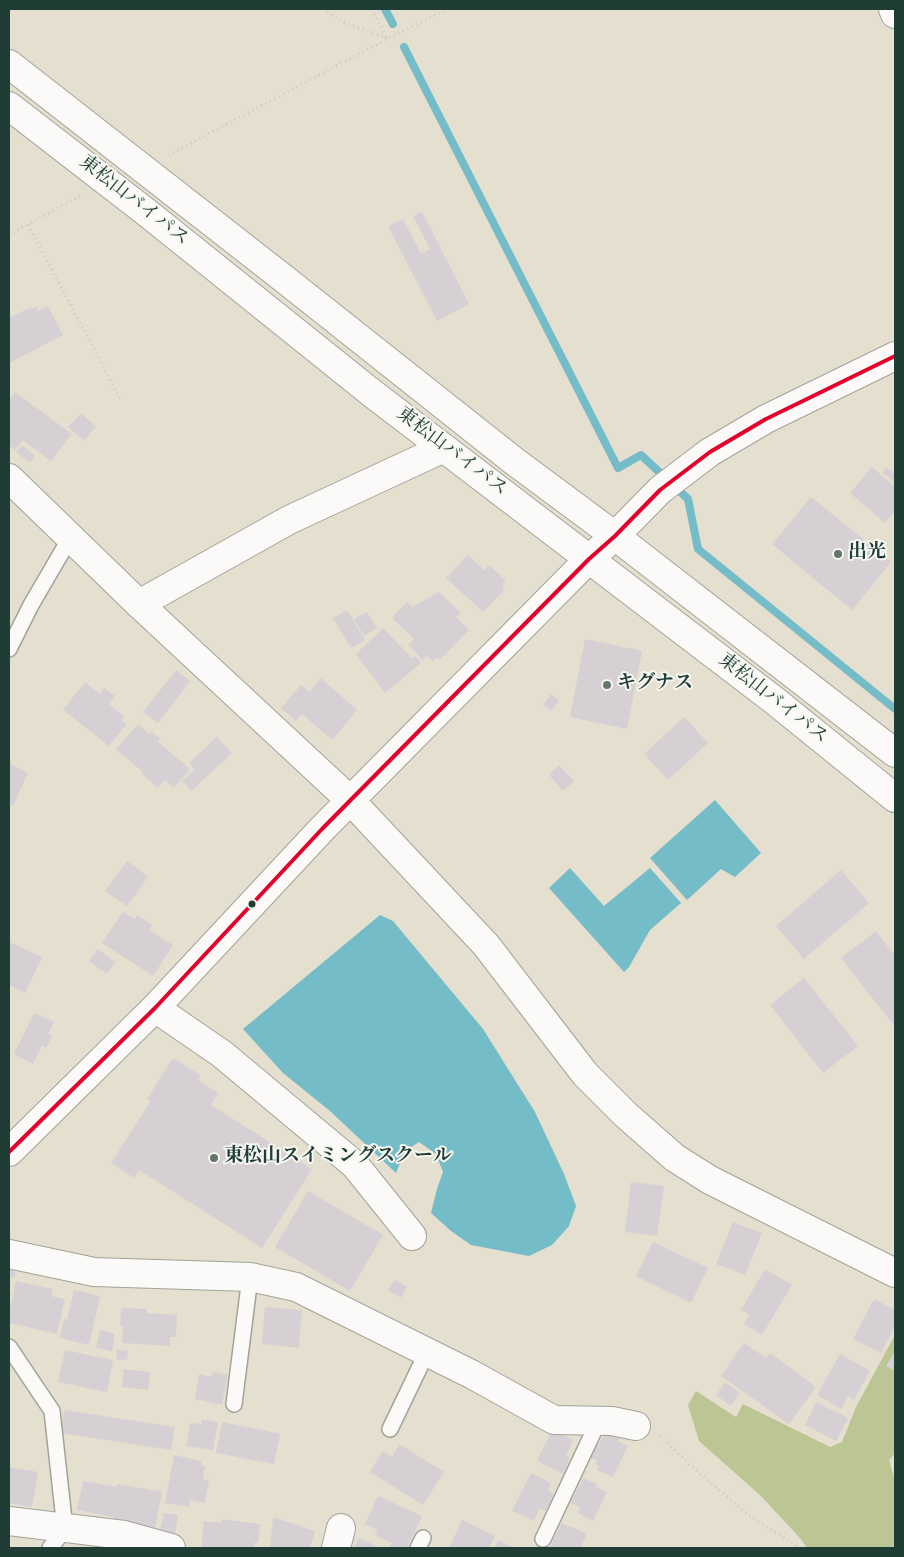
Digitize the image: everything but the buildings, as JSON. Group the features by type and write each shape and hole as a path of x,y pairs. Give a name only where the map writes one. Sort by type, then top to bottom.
{"main road":[{"path":"893,9 895,14"},
{"name":"東松山バイパス","path":"9,64 514,462 615,536 895,753"},
{"name":"東松山バイパス","path":"9,106 373,394 775,701 895,798"},
{"path":"9,1152 155,1008 351,801 589,559 615,536 660,490 710,452 766,419 895,356"},
{"path":"139,604 289,520 444,448"},
{"path":"9,478 139,604 351,801 486,945 585,1074 626,1115 675,1158 710,1180 895,1273"},
{"path":"155,1008 222,1054 355,1165 412,1236"},
{"path":"9,1254 94,1272 250,1277 296,1287 473,1375 554,1420 599,1420 636,1426"},
{"path":"9,1522 58,1538 124,1535 171,1548"}],"lane":[{"path":"9,649 30,605 70,538"},
{"path":"234,1404 250,1277"},
{"path":"9,1347 52,1411 58,1538"},
{"path":"390,1429 427,1352"},
{"path":"543,1539 599,1420"}],"path":[{"path":"323,9 345,23 387,38"},
{"path":"372,9 387,38"},
{"path":"147,171 178,150 387,38 447,9"},
{"path":"9,235 106,181"},
{"path":"28,225 120,398"},
{"path":"636,1426 658,1434 690,1466 746,1514 799,1548"}],"green space":[{"path":"895,1335 895,1453 889,1460 895,1481 895,1548 807,1548 760,1495 699,1441 688,1405 696,1391 736,1417 743,1404 830,1447 842,1442 856,1407"}],"water":[{"path":"715,800 761,853 735,877 721,869 687,900 650,858"},
{"path":"570,868 604,906 650,868 681,903 650,930 629,967 624,972 549,888"},
{"path":"380,915 393,921 483,1029 535,1112 564,1174 576,1206 569,1226 552,1245 529,1256 471,1245 451,1231 431,1213 443,1172 436,1154 419,1142 405,1151 396,1173 330,1111 283,1073 243,1029"}],"waterway":[{"path":"385,9 393,24"},
{"path":"404,47 618,468 641,455 688,499 698,549 895,709"}],"transit line":[{"path":"9,1152 155,1008 322,829 589,559 615,536 660,490 710,452 766,419 895,356"}],"place":[{"name":"出光","path":"838,554"},
{"name":"キグナス","path":"607,685"},
{"name":"東松山スイミングスクール","path":"214,1158"}]}
